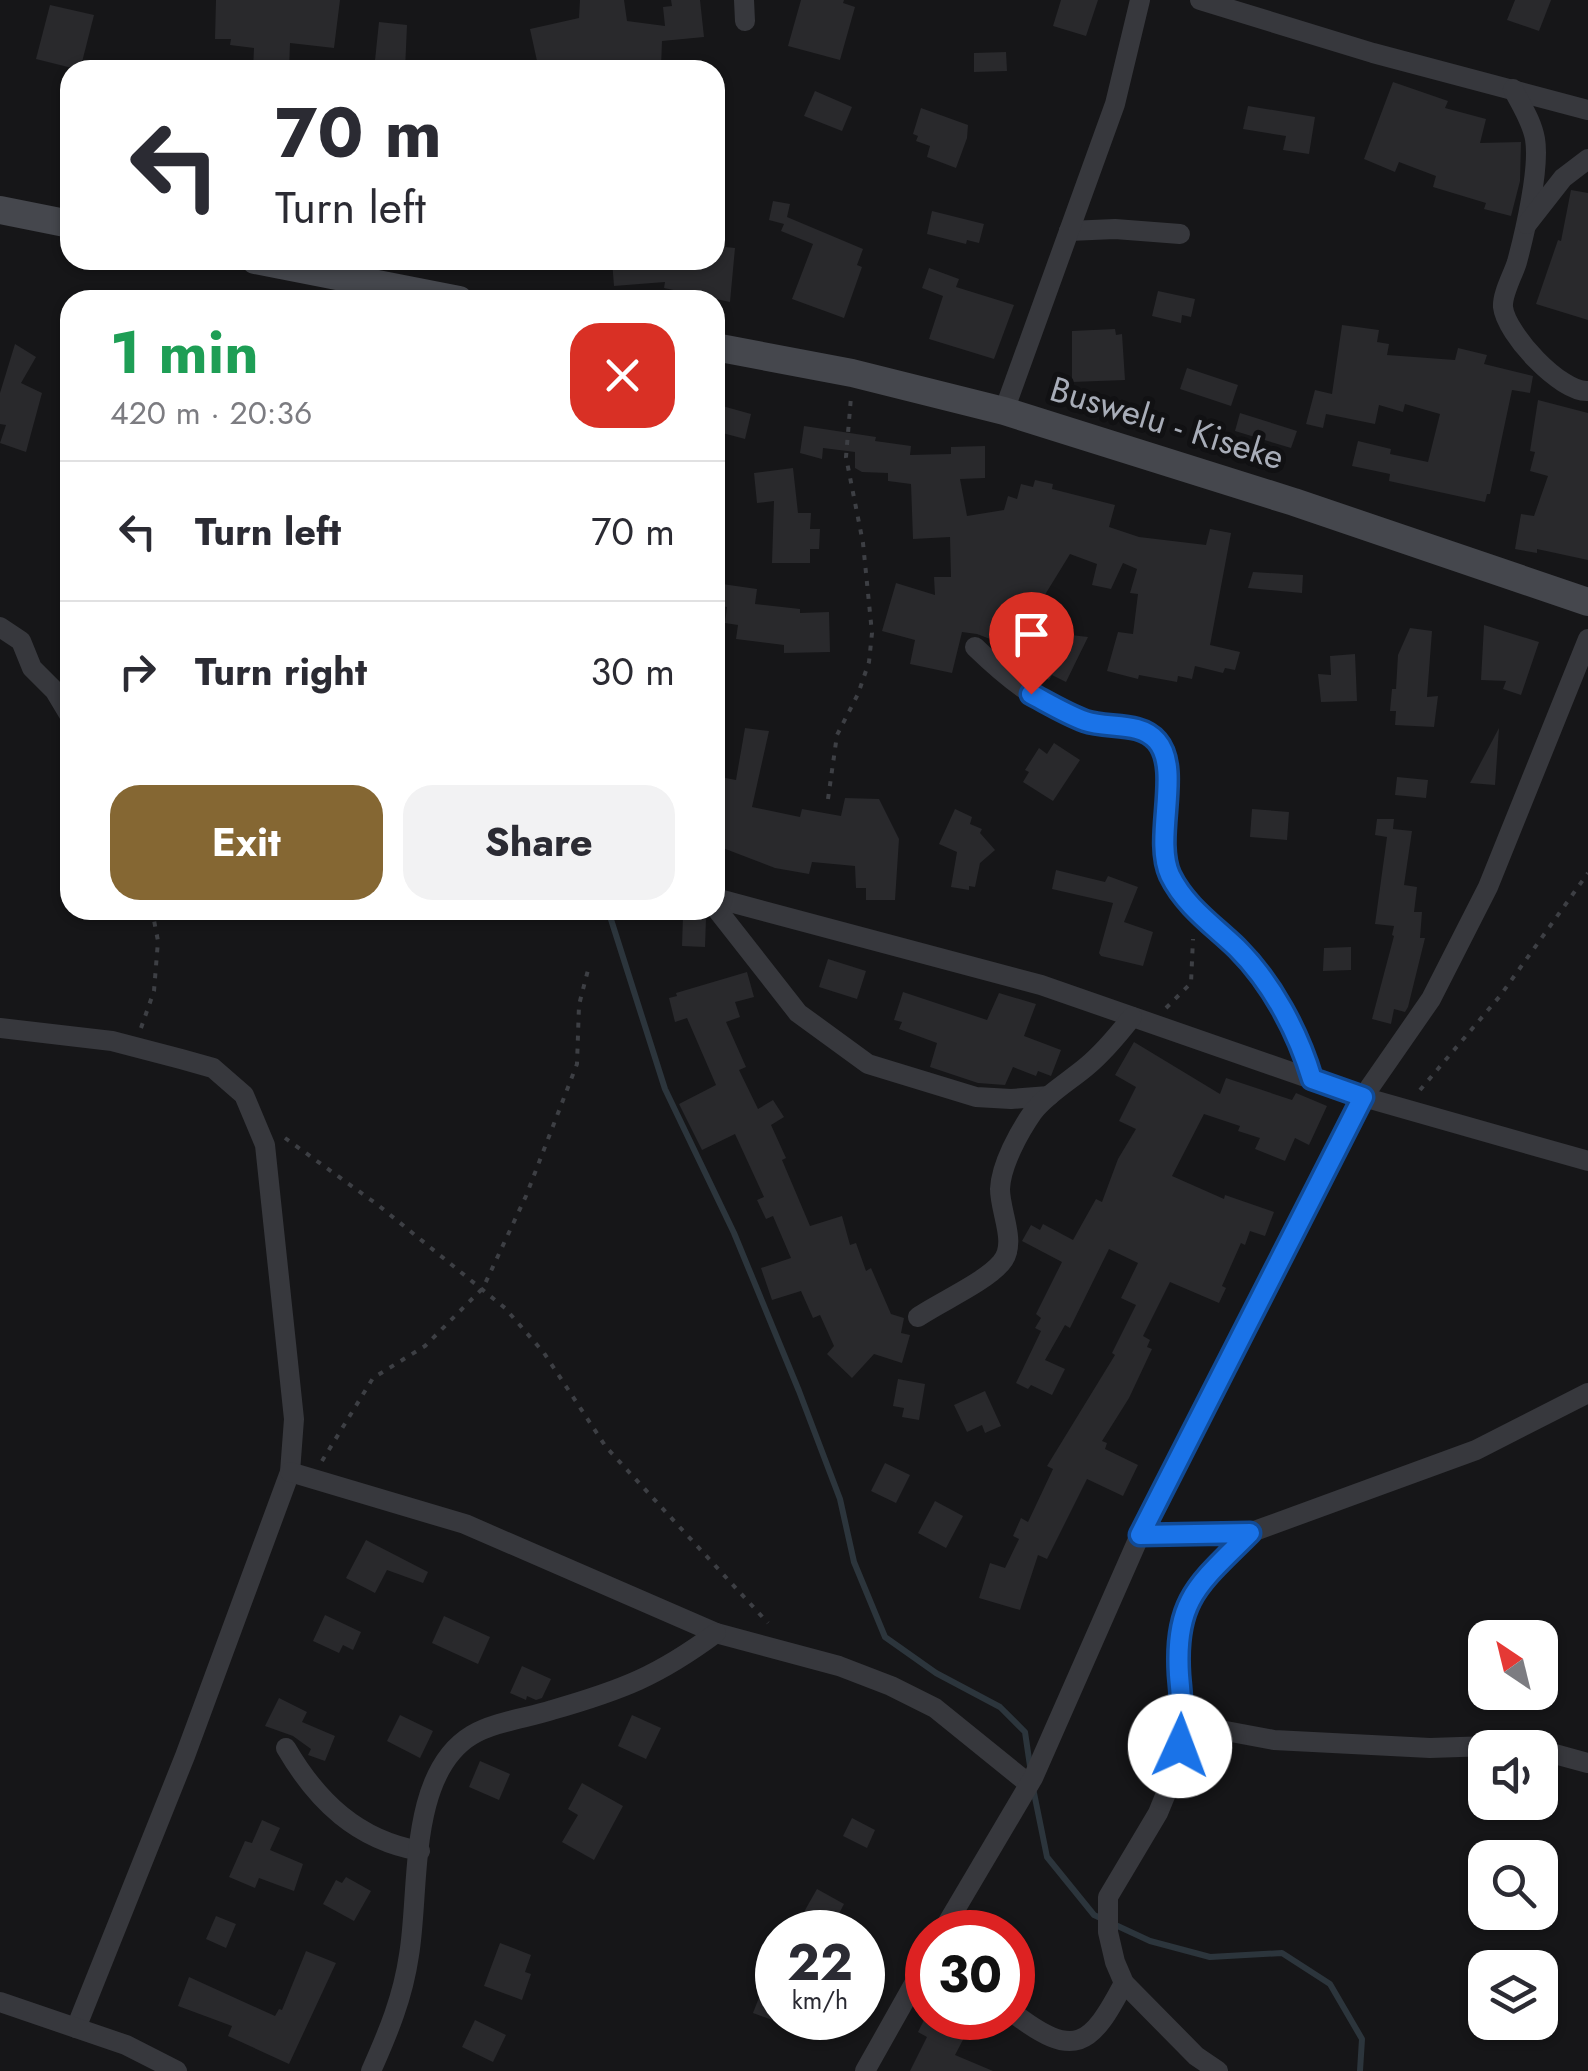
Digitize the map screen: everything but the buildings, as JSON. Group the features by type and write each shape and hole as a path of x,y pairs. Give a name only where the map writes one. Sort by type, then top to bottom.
{"main road":[{"path":"0,210 60,223"},
{"path":"306,270 408,290"},
{"name":"Buswelu - Kiseke","path":"725,349 852,372 1004,411 1294,502 1588,602"}],"street":[{"path":"1004,411 1115,104 1140,0"},
{"path":"1200,0 1373,53 1588,110"},
{"path":"1513,89 1536,144 1526,225 1503,307 1517,340 1544,368 1580,392 1588,391"},
{"path":"1526,225 1563,178 1588,158"},
{"path":"1069,231 1116,229 1180,234"},
{"path":"0,627 21,641 32,668 60,699"},
{"path":"955,1910 1026,1788 1140,1535 1363,1097 1431,999 1488,886 1588,639"},
{"path":"975,646 1000,671 1044,701 1088,722 1140,730 1158,742 1166,766 1164,844 1168,869 1193,908 1255,967 1302,1046 1312,1079"},
{"path":"725,901 1040,985 1363,1097 1588,1161"},
{"path":"725,919 798,1013 868,1064 976,1096 1049,1096"},
{"path":"918,1317 990,1274 1004,1261 1009,1239 1001,1206 1002,1174 1033,1113 1099,1055 1132,1016"},
{"path":"0,1028 112,1041 214,1068 244,1096 266,1146 294,1419 290,1472 185,1756 76,2028"},
{"path":"1140,1535 1250,1533 1476,1450 1588,1393"},
{"path":"290,1472 505,1539 716,1632 839,1666 891,1686 935,1708 1026,1788"},
{"path":"1218,2071 1188,2048 1124,1982 1108,1932 1108,1896 1166,1795 1184,1724 1178,1648 1182,1612 1203,1581 1250,1533"},
{"path":"371,2071 398,2011 410,1953 427,1801 448,1757 474,1734 615,1692 665,1670 716,1632"},
{"path":"1184,1724 1274,1740 1468,1746"},
{"path":"286,1748 309,1786 351,1822 394,1846 420,1850"},
{"path":"1558,1755 1588,1763"},
{"path":"1035,2025 1067,2042 1088,2038 1106,2018 1124,1982"},
{"path":"865,2071 905,1999"},
{"path":"0,2002 126,2045 177,2071"}],"path":[{"path":"828,799 837,735 869,662 872,633 864,543 846,457 852,372"},
{"path":"1406,1109 1500,996 1588,872"},
{"path":"1154,1024 1191,983 1193,908"},
{"path":"135,1047 154,991 158,941 154,920"},
{"path":"316,1480 322,1462 373,1378 426,1346 483,1288 526,1196 577,1064 579,1005 588,970"},
{"path":"253,1116 321,1162 483,1288 544,1353 606,1446 770,1625"}],"waterway":[{"path":"611,920 665,1089 734,1233 799,1391 840,1499 854,1562 885,1637 936,1673 1000,1707 1025,1732 1030,1766"},
{"path":"1033,1788 1047,1857 1094,1915 1150,1941 1210,1957 1282,1953 1330,1984 1362,2039 1360,2071"}],"route":[{"path":"1031,694 1088,722 1140,730 1158,742 1166,766 1165,856 1176,886 1193,908 1255,967 1302,1046 1312,1079 1363,1097 1140,1535 1250,1533 1203,1581 1182,1612 1178,1648 1184,1724 1180,1746"}]}
